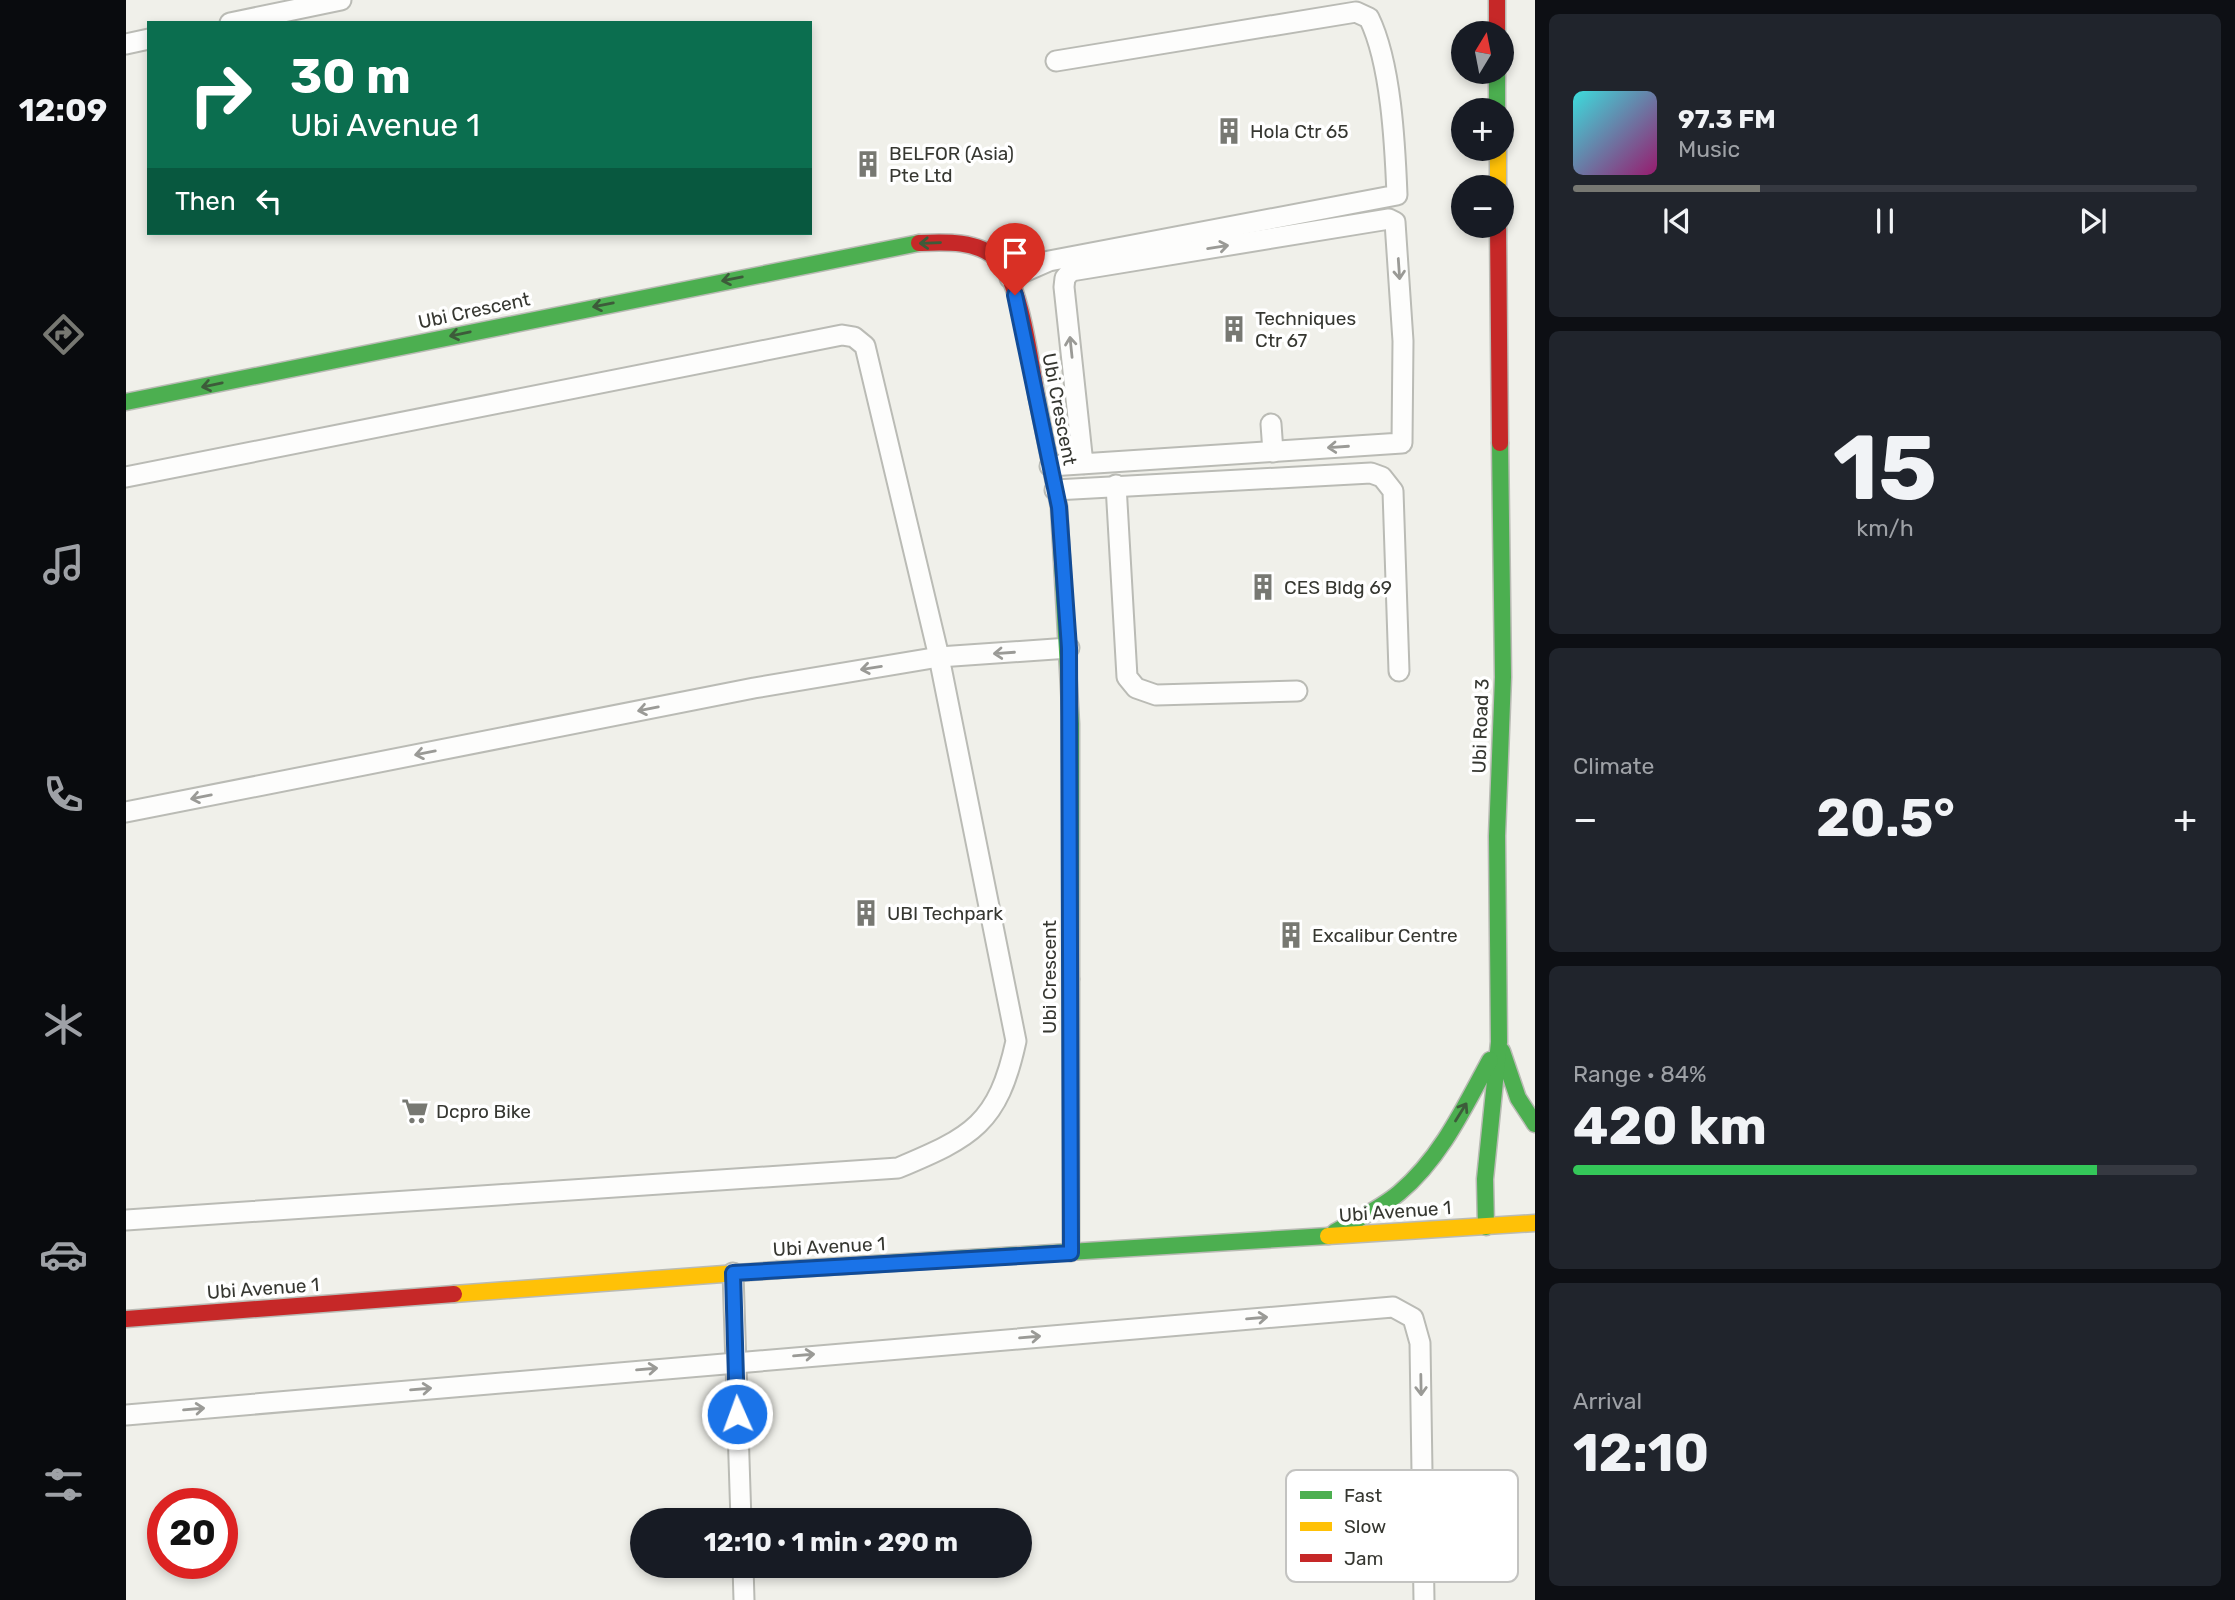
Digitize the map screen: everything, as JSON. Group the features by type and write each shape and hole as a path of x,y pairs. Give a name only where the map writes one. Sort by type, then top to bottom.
{"street":[{"path":"1497,0 1497,21"},
{"name":"Ubi Road 3","path":"1486,1227 1485,1179 1499,1042 1497,836 1503,677 1498,238"},
{"name":"Ubi Crescent","path":"126,402 905,244 952,242 975,247 996,257 1010,278 1051,466 1069,648 1071,1253"},
{"path":"1499,1042 1518,1098 1535,1124"},
{"path":"1326,1237 1384,1205 1423,1169 1465,1105 1499,1042"},
{"name":"Ubi Avenue 1","path":"126,1319 733,1273 1535,1223"}],"lane":[{"path":"240,21 341,0"},
{"path":"1010,278 1049,261 1397,195 1392,124 1378,36 1369,18 1356,12 1056,61"},
{"path":"126,44 147,39"},
{"path":"1051,466 1083,464 1273,452 1402,443 1403,341 1395,222 1389,219 1071,271 1065,278 1065,287 1083,464"},
{"path":"126,477 842,335 854,337 865,346 939,657 1016,1041 1008,1081 991,1111 955,1145 898,1168 126,1220"},
{"path":"1270,424 1273,452"},
{"path":"1055,489 1371,473 1382,477 1392,491 1395,520 1399,671"},
{"path":"1116,485 1127,677 1136,688 1156,695 1297,691"},
{"path":"126,812 754,688 939,657 1069,648"},
{"path":"733,1273 741,1508"},
{"path":"126,1415 1393,1307 1413,1318 1420,1343 1422,1470"},
{"path":"743,1578 744,1600"},
{"path":"1424,1582 1424,1600"}],"traffic: fast":[{"path":"1497,84 1497,98"},
{"path":"126,402 919,243"},
{"path":"1037,398 1059,507 1071,724 1071,979"},
{"path":"1486,1227 1485,1179 1499,1042 1497,836 1503,677 1500,443"},
{"path":"1502,1051 1518,1098 1535,1124"},
{"path":"1335,1232 1384,1204 1414,1179 1451,1131 1490,1060"},
{"path":"777,1270 1328,1236"}],"traffic: slow":[{"path":"1498,161 1498,175"},
{"path":"1071,979 1071,1253"},
{"path":"1328,1236 1535,1223"},
{"path":"454,1294 777,1270"}],"traffic: jam":[{"path":"1497,0 1497,21"},
{"path":"1498,238 1500,443"},
{"path":"919,243 970,245 997,259 1013,285 1019,304 1037,398"},
{"path":"126,1319 454,1294"}],"place":[{"name":"Hola Ctr 65","path":"1229,131"},
{"name":"BELFOR (Asia) Pte Ltd","path":"868,164"},
{"name":"Techniques Ctr 67","path":"1234,329"},
{"name":"CES Bldg 69","path":"1263,587"},
{"name":"UBI Techpark","path":"866,913"},
{"name":"Excalibur Centre","path":"1291,935"},
{"name":"Dcpro Bike","path":"415,1111"}],"route":[{"path":"737,1414 733,1273 1071,1253 1069,648 1059,507 1015,295"}]}
